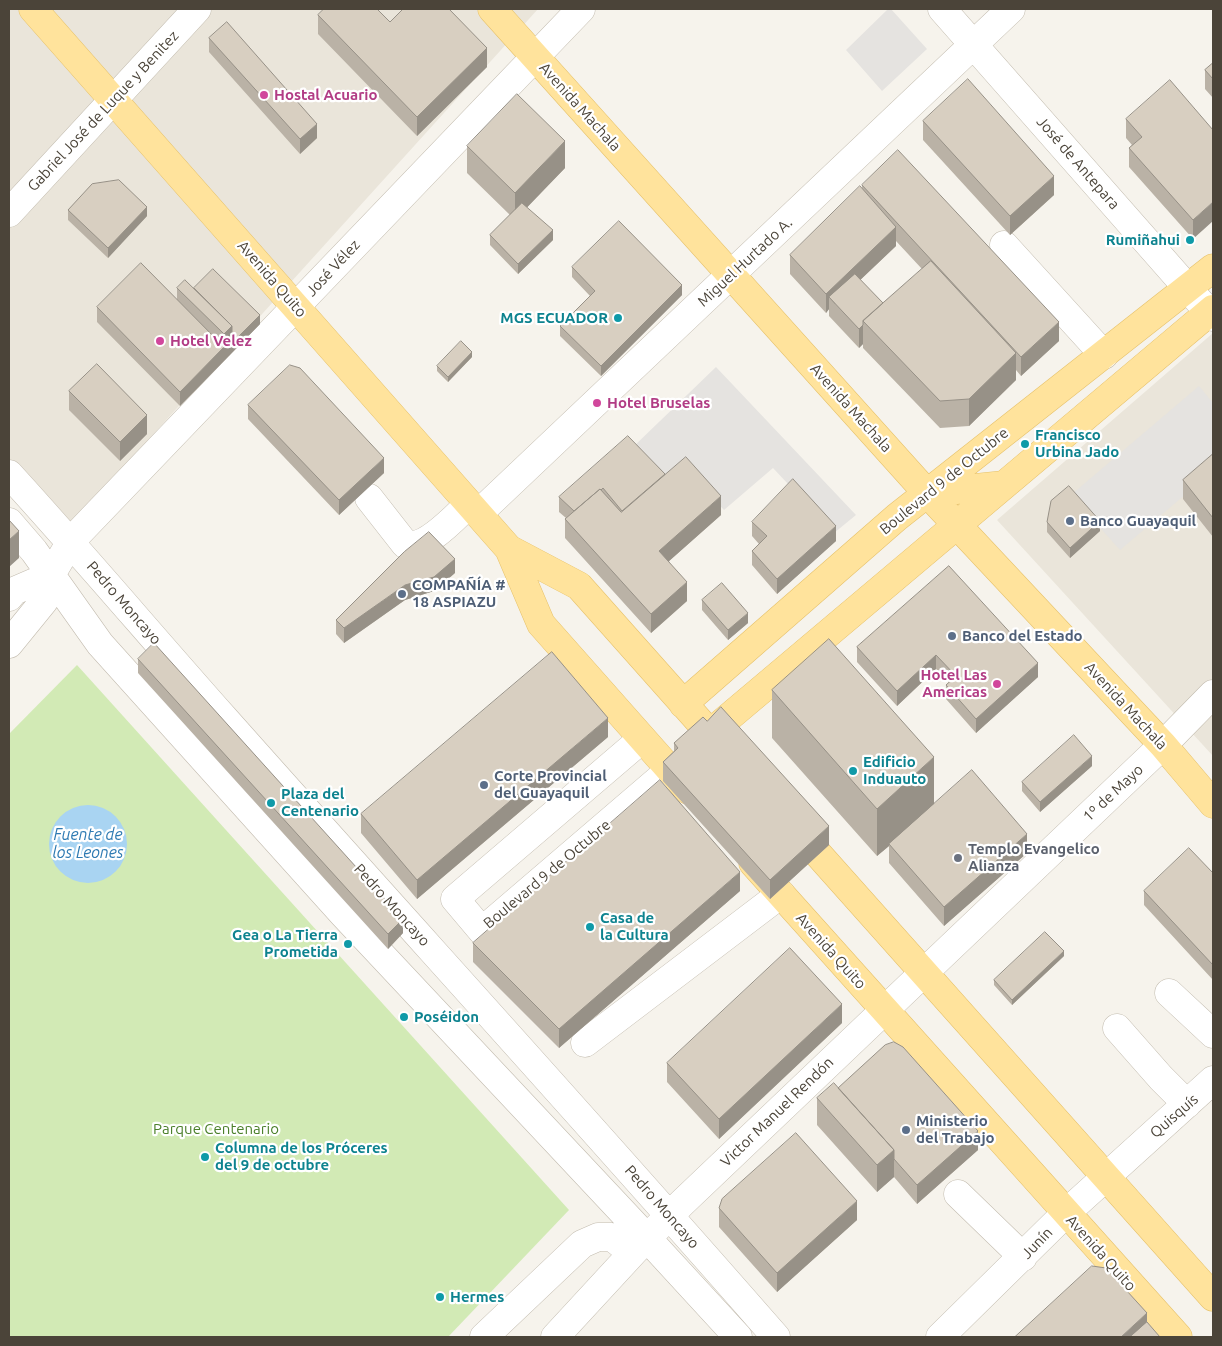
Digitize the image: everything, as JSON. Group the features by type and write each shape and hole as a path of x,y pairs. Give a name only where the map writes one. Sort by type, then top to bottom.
{"main road":[{"name":"Avenida Quito","path":"33,9 509,549 541,624 703,806"},
{"name":"Avenida Machala","path":"492,9 927,493 1163,746 1213,804"},
{"name":"Boulevard 9 de Octubre","path":"683,704 927,493 1189,289 1213,268"},
{"path":"710,733 1004,485 1212,313"},
{"path":"927,493 1004,485"},
{"name":"Avenida Quito","path":"509,549 579,586 742,769"},
{"path":"774,806 1213,1297"},
{"name":"Avenida Quito","path":"735,843 1178,1337"}],"street":[{"name":"Gabriel José de Luque y Benitez","path":"9,212 196,9"},
{"name":"José Vélez","path":"9,644 44,601 51,574 71,541 296,307 534,55 581,9"},
{"name":"José de Antepara","path":"942,9 1212,313"},
{"name":"Miguel Hurtado A.","path":"369,498 405,544 412,546 419,545 474,509 731,274 1012,9"},
{"path":"1004,245 1104,355"},
{"name":"Pedro Moncayo","path":"9,474 71,541 222,716 776,1337"},
{"name":"Pedro Moncayo","path":"9,522 51,574 100,644 640,1245 738,1337"},
{"path":"9,598 14,591 51,574"},
{"name":"1º de Mayo","path":"924,972 1163,746 1213,694"},
{"name":"Boulevard 9 de Octubre","path":"642,739 456,899 482,931 670,770"},
{"path":"585,1043 781,894"},
{"name":"Victor Manuel Rendón","path":"555,1337 640,1245 924,972"},
{"path":"1169,993 1213,1034"},
{"path":"1117,1028 1161,1078 1187,1104"},
{"name":"Quisquís","path":"1134,1151 1213,1080"},
{"name":"Junín","path":"940,1337 1024,1257 1066,1213 1134,1151"},
{"path":"958,1194 1024,1257"},
{"path":"484,1337 582,1244 598,1237 612,1237 640,1245"}],"shaded area":[{"path":"9,9 538,9 54,544 9,492"},
{"path":"888,9 891,9 927,49 882,91 846,50"},
{"path":"1213,333 1213,756 997,520"},
{"path":"716,367 856,515 834,533 773,468 724,510 687,471 668,486 632,448"},
{"path":"1199,386 1213,403 1213,471 1120,550 1071,495"}],"green space":[{"name":"Parque Centenario","path":"77,665 569,1210 448,1337 9,1337 9,734"}],"water":[{"name":"Fuente de los Leones","path":"88,805 103,808 120,822 124,829 127,844 124,859 110,876 103,880 88,883 73,880 56,866 52,859 49,844 52,829 66,812 73,808"}],"building":[{"path":"324,9 377,9 390,22 403,9 449,9 487,48 417,117 318,15"},
{"path":"227,22 317,124 300,139 209,38"},
{"path":"1213,63 1213,79 1205,70"},
{"path":"968,79 1054,176 1010,216 923,121"},
{"path":"1170,80 1213,130 1213,202 1193,220 1129,148 1142,137 1126,119"},
{"path":"517,94 565,141 515,193 467,146"},
{"path":"898,150 1059,322 1021,357 862,185"},
{"path":"119,180 147,207 108,248 68,210 92,184"},
{"path":"860,186 896,227 826,294 790,255"},
{"path":"522,203 553,230 518,264 490,235"},
{"name":"MGS ECUADOR","path":"619,221 682,285 601,366 560,326 595,291 572,267"},
{"path":"931,261 1016,353 969,399 940,401 863,321"},
{"name":"Hotel Velez","path":"141,263 224,347 180,392 97,307"},
{"path":"213,269 260,315 232,343 232,326 194,288"},
{"path":"855,274 883,303 863,321 863,325 859,329 829,297"},
{"path":"185,280 232,326 224,334 177,288"},
{"path":"461,341 472,352 448,377 437,366"},
{"path":"97,364 147,415 120,442 69,391"},
{"path":"290,365 300,368 384,458 339,500 248,405"},
{"path":"628,436 665,474 622,511 603,488 574,511 559,497"},
{"path":"1213,454 1213,518 1183,480"},
{"path":"686,457 721,496 659,551 687,582 651,614 565,519 600,489 621,512"},
{"path":"793,479 836,526 777,579 752,551 767,536 752,522"},
{"name":"Banco Guayaquil","path":"1069,486 1100,521 1070,548 1047,522 1051,501"},
{"path":"9,520 19,531 9,540"},
{"path":"429,532 455,559 434,577 405,585 344,628 336,620 404,552"},
{"path":"949,566 1038,663 976,719 946,685 956,676 936,655 897,691 857,647"},
{"path":"722,583 748,613 728,630 702,600"},
{"path":"829,639 934,757 877,809 772,690"},
{"path":"154,643 403,919 388,934 138,659"},
{"name":"Corte Provincial del Guayaquil","path":"552,652 608,718 417,880 361,814"},
{"path":"721,707 829,826 770,880 663,762 678,748 674,743 703,717 707,721"},
{"path":"1074,735 1092,756 1040,802 1022,782"},
{"name":"Templo Evangelico Alianza","path":"972,770 1027,834 944,907 889,844"},
{"name":"Casa de la Cultura","path":"660,780 740,872 559,1029 473,943"},
{"path":"1189,848 1213,873 1213,965 1144,891"},
{"path":"1045,932 1064,951 1012,1000 994,980"},
{"path":"790,948 842,1004 719,1119 667,1063"},
{"name":"Ministerio del Trabajo","path":"894,1042 903,1047 978,1131 917,1185 894,1159 894,1150 838,1088 885,1045"},
{"path":"834,1083 894,1150 877,1165 817,1098"},
{"path":"796,1133 857,1201 777,1273 719,1208 722,1199"},
{"path":"1092,1266 1106,1268 1147,1313 1121,1337 1015,1337"},
{"path":"1147,1322 1160,1337 1130,1337"}],"place":[{"name":"Hostal Acuario","path":"264,95"},
{"name":"Rumiñahui","path":"1190,240"},
{"name":"MGS ECUADOR","path":"618,318"},
{"name":"Hotel Velez","path":"160,341"},
{"name":"Hotel Bruselas","path":"597,403"},
{"name":"Francisco Urbina Jado","path":"1025,444"},
{"name":"Banco Guayaquil","path":"1070,521"},
{"name":"COMPAÑÍA # 18 ASPIAZU","path":"402,594"},
{"name":"Banco del Estado","path":"952,636"},
{"name":"Hotel Las Americas","path":"997,684"},
{"name":"Edificio Induauto","path":"853,771"},
{"name":"Corte Provincial del Guayaquil","path":"484,785"},
{"name":"Plaza del Centenario","path":"271,803"},
{"name":"Templo Evangelico Alianza","path":"958,858"},
{"name":"Casa de la Cultura","path":"590,927"},
{"name":"Gea o La Tierra Prometida","path":"348,944"},
{"name":"Poséidon","path":"404,1017"},
{"name":"Ministerio del Trabajo","path":"906,1130"},
{"name":"Columna de los Próceres del 9 de octubre","path":"205,1157"},
{"name":"Hermes","path":"440,1297"}]}
